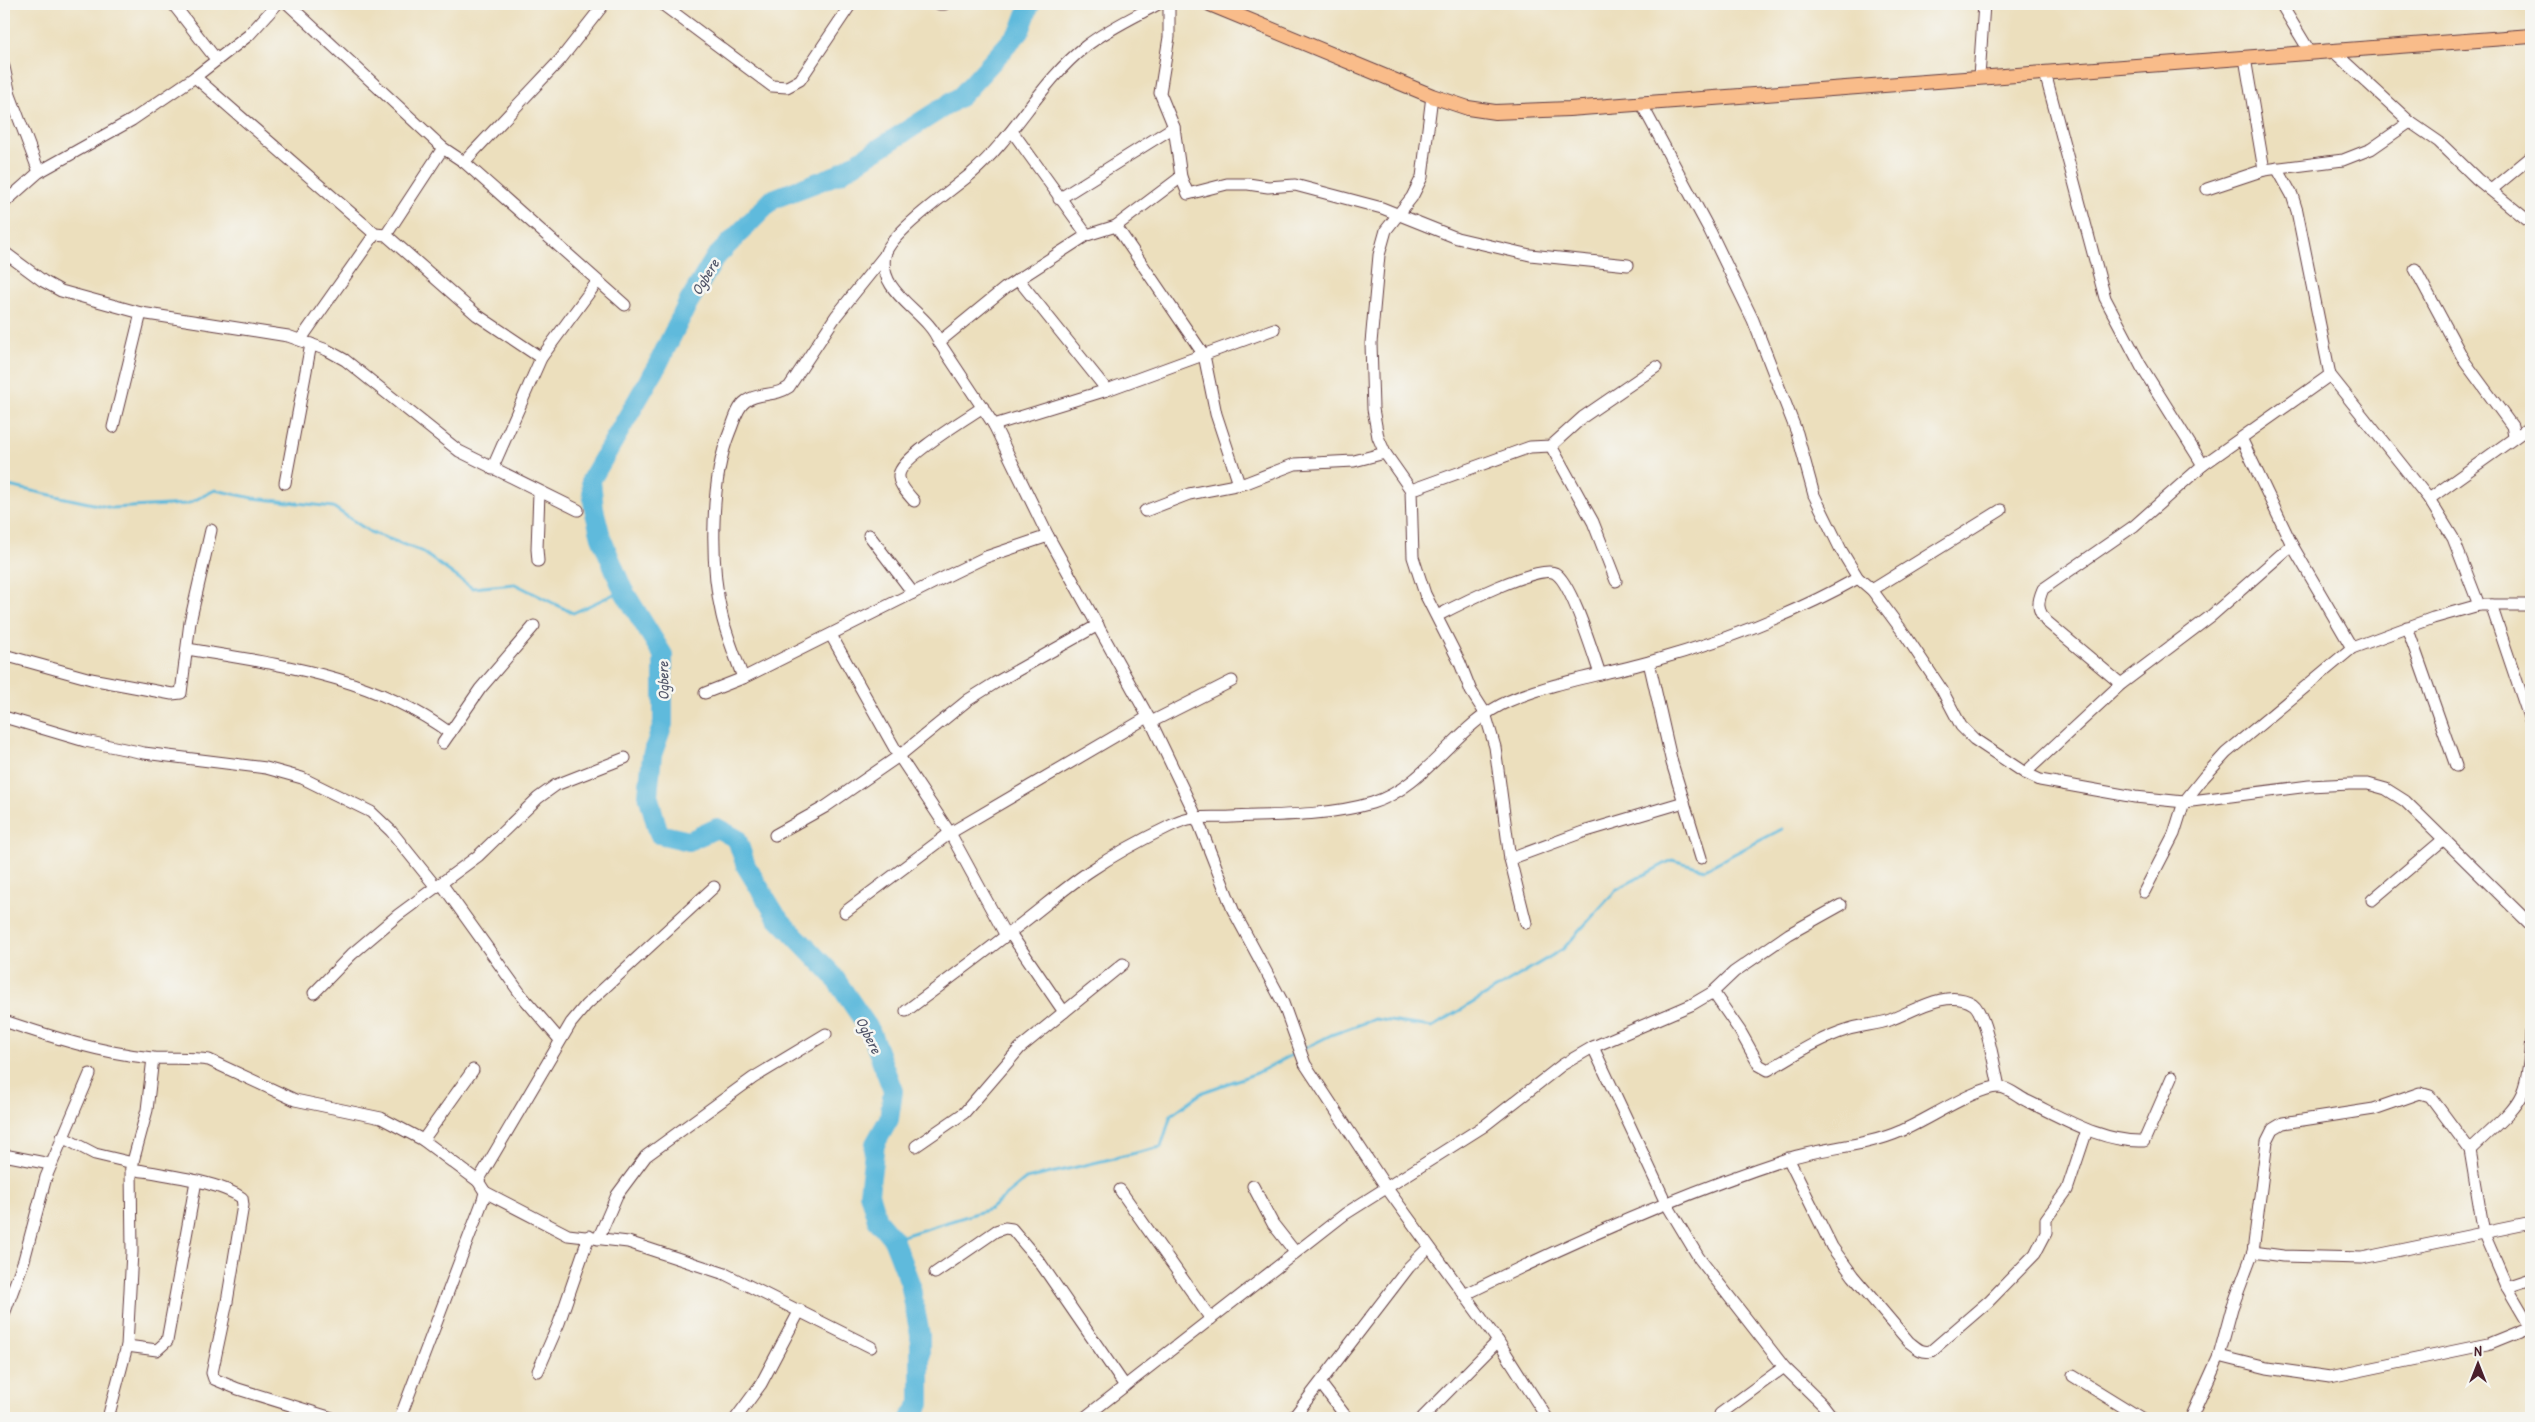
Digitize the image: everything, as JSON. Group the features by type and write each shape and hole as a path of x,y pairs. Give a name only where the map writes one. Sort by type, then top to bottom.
{"main road":[{"path":"1210,4 1225,6 1432,96 1468,108 1495,112 1642,103 2531,36"}],"street":[{"path":"173,4 216,59"},
{"path":"4,203 39,172 125,124 195,77 249,35 277,4"},
{"path":"288,4 443,148 464,162 625,305"},
{"path":"464,162 560,60 604,4"},
{"path":"662,4 772,86 787,87 800,80 851,4"},
{"path":"939,4 945,4"},
{"path":"743,678 722,617 714,539 716,497 727,439 740,407 752,397 780,393 789,387 836,316 886,255 897,235 976,170 1012,131 1044,87 1086,46 1158,4"},
{"path":"1170,4 1169,37 1160,93 1174,127 1181,177 1188,194 1228,184 1268,187 1295,185 1357,201 1457,238 1530,255 1628,265"},
{"path":"1980,77 1984,4"},
{"path":"2281,4 2310,52"},
{"path":"2333,52 2410,122 2439,142 2491,190 2531,223"},
{"path":"2245,58 2264,170"},
{"path":"4,67 10,95 39,172"},
{"path":"2045,73 2105,298 2141,366 2203,466"},
{"path":"195,77 477,315 541,358"},
{"path":"1432,96 1425,168 1412,197 1386,230 1379,254 1371,343 1373,409 1378,437 1384,453 1411,490 1413,556 1425,594 1471,691 1485,713 1495,747 1510,859 1526,923"},
{"path":"1642,103 1710,231 1752,320 1797,433 1814,495 1841,550 1858,578 1872,590 1937,682 1961,726 1974,740 2025,773 2055,784 2184,802 2309,786 2368,784 2386,789 2405,801 2531,925"},
{"path":"2207,189 2264,170 2343,160 2371,149 2410,122"},
{"path":"1059,199 1174,127"},
{"path":"1012,131 1059,199 1087,235"},
{"path":"285,484 306,342 443,148"},
{"path":"2491,190 2531,157"},
{"path":"2277,168 2292,196 2297,212 2330,375 2429,499 2453,538 2485,605 2531,723"},
{"path":"939,342 1018,279 1087,235 1116,226 1181,177"},
{"path":"1116,226 1204,355 1216,414 1239,484"},
{"path":"4,252 43,281 61,291 141,313 306,342 345,360 442,440 492,469 578,510"},
{"path":"886,255 885,268 889,282 935,331 939,342 994,425 1048,536 1150,720 1196,816 1233,910 1283,1003 1305,1064 1386,1187 1466,1294 1547,1418"},
{"path":"2415,269 2465,362 2512,426 2514,436"},
{"path":"1018,279 1107,390"},
{"path":"492,469 541,358 597,282"},
{"path":"113,428 141,313"},
{"path":"994,425 1107,390 1274,329"},
{"path":"1411,490 1530,447 1550,446 1583,417 1656,367"},
{"path":"2121,684 2046,621 2039,612 2038,602 2044,589 2134,526 2203,466 2242,440 2330,375"},
{"path":"914,501 902,485 899,474 904,466 929,443 982,407"},
{"path":"2429,499 2514,436 2531,426"},
{"path":"2242,440 2292,545 2352,648"},
{"path":"1550,446 1593,522 1616,581"},
{"path":"1145,511 1189,494 1239,484 1295,464 1354,461 1384,453"},
{"path":"538,561 539,492"},
{"path":"1872,590 2001,510"},
{"path":"4,655 91,679 176,695 183,689 190,622 210,530"},
{"path":"869,535 913,594"},
{"path":"705,693 743,678 986,558 1048,536"},
{"path":"2025,773 2121,684 2211,616 2292,545"},
{"path":"1437,616 1490,590 1538,573 1550,571 1557,574 1578,612 1600,674"},
{"path":"906,1011 1091,870 1171,825 1196,816 1229,817 1313,812 1346,809 1372,803 1397,793 1431,765 1485,713 1532,692 1649,662 1780,617 1820,599 1858,578"},
{"path":"2144,892 2174,834 2184,802 2226,753 2352,648 2407,627 2485,605 2531,604"},
{"path":"775,835 825,807 899,756 968,700 1098,625"},
{"path":"187,649 312,670 369,690 400,704 446,738 480,689 534,626"},
{"path":"2407,627 2456,766"},
{"path":"831,635 899,756 950,833 1008,935 1064,1012"},
{"path":"1649,662 1672,763 1701,858"},
{"path":"845,912 950,833 1150,720 1232,682"},
{"path":"4,716 85,741 144,753 266,768 302,778 371,812 391,831 439,885 522,996 560,1040"},
{"path":"314,993 352,954 398,915 488,847 538,798 556,785 625,758"},
{"path":"1510,859 1583,832 1684,802"},
{"path":"2372,900 2444,839"},
{"path":"478,1181 560,1040 586,1006 714,887"},
{"path":"1084,1418 1211,1318 1272,1273 1295,1252 1345,1214 1484,1126 1562,1065 1593,1047 1692,1006 1713,992 1734,972 1789,934 1841,905"},
{"path":"916,1146 964,1114 1020,1048 1123,964"},
{"path":"1713,992 1740,1031 1759,1065 1763,1069 1768,1070 1817,1042 1846,1030 1890,1020 1944,999 1962,1000 1974,1005 1981,1016 1999,1087"},
{"path":"4,1022 71,1043 153,1058 194,1057 209,1060 295,1100 380,1118 424,1140 478,1181 485,1192 568,1235 628,1242 725,1274 871,1347"},
{"path":"2470,1150 2512,1111 2525,1091 2529,1076 2531,1032"},
{"path":"538,1372 593,1237 617,1195 646,1156 753,1078 826,1034"},
{"path":"1593,1047 1666,1204 1699,1258 1784,1367 1833,1418"},
{"path":"108,1418 127,1346 132,1252 132,1166 147,1110 153,1058"},
{"path":"424,1140 473,1070"},
{"path":"4,1314 24,1260 50,1164 90,1074"},
{"path":"1466,1294 1552,1252 1666,1204 1788,1158 1884,1137 1908,1128 1973,1093 1999,1087 2087,1130 2133,1141 2144,1141 2172,1077"},
{"path":"2191,1418 2219,1356 2232,1308 2253,1252 2267,1141 2274,1129 2283,1123 2374,1109 2425,1093 2470,1150 2484,1234 2506,1287 2531,1328 2488,1344 2330,1377 2267,1368 2219,1356"},
{"path":"1788,1158 1832,1246 1843,1262 1909,1342 1919,1351 1925,1352 1931,1351 1989,1301 2035,1254 2046,1233 2046,1219 2067,1190 2087,1130"},
{"path":"62,1137 95,1154 132,1166 196,1181 235,1193 242,1198 243,1205 227,1302 212,1373 214,1379 238,1389 332,1418"},
{"path":"4,1155 50,1164"},
{"path":"127,1346 157,1350 167,1341 196,1181"},
{"path":"1253,1186 1274,1224 1295,1252"},
{"path":"1120,1190 1211,1318"},
{"path":"400,1418 446,1303 485,1192"},
{"path":"2253,1252 2283,1256 2362,1258 2531,1223"},
{"path":"935,1273 996,1231 1012,1228 1040,1261 1125,1386"},
{"path":"1293,1418 1322,1384 1409,1267 1429,1247"},
{"path":"2506,1287 2531,1279"},
{"path":"736,1418 762,1384 800,1310"},
{"path":"1422,1418 1498,1341"},
{"path":"1720,1418 1720,1414 1784,1367"},
{"path":"2073,1376 2141,1418"},
{"path":"1322,1384 1347,1418"}],"waterway":[{"name":"Ogbere","path":"910,1418 920,1404 920,1335 910,1283 893,1239 877,1220 869,1193 875,1144 889,1119 893,1091 870,1030 832,974 777,917 746,866 737,839 717,828 689,841 659,834 648,795 652,755 663,724 663,655 623,590 601,537 594,509 591,480 657,366 688,303 715,258 773,199 839,174 961,96 1020,31 1030,4"},
{"path":"4,485 112,508 187,504 215,490 253,498 333,507 370,532 421,551 472,588 515,584 573,613 623,590"},
{"path":"1303,1049 1331,1035 1375,1019 1432,1027 1563,949 1617,889 1672,860 1705,869 1782,829"},
{"path":"893,1239 990,1209 1026,1179 1161,1147 1171,1115 1203,1092 1257,1073 1298,1052"}]}
